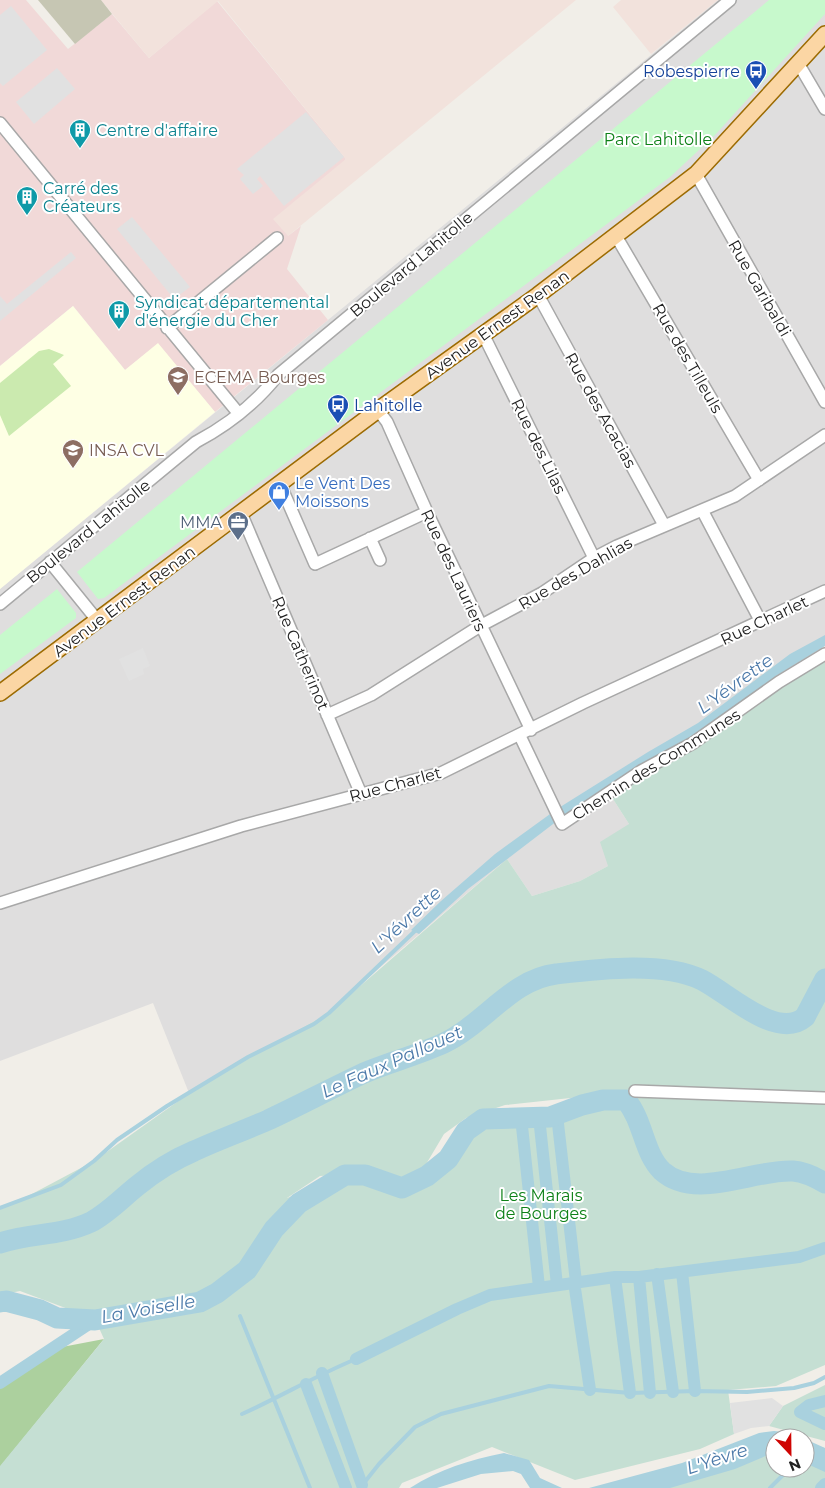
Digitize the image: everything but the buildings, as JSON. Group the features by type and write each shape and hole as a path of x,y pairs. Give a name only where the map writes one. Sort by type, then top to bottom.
{"main road":[{"name":"Avenue Ernest Renan","path":"0,693 378,410 538,295 696,174 825,34"}],"street":[{"name":"Boulevard Lahitolle","path":"0,604 196,442 218,430 239,414 264,393 285,368 730,0"},
{"path":"798,63 825,109"},
{"path":"0,123 239,414"},
{"name":"Rue Garibaldi","path":"696,174 825,402"},
{"name":"Rue des Tilleuls","path":"616,236 759,480"},
{"path":"167,328 277,238"},
{"name":"Rue des Acacias","path":"538,295 664,525"},
{"name":"Rue des Lilas","path":"483,334 594,558"},
{"name":"Rue des Lauriers","path":"378,410 387,422 426,512 531,730"},
{"name":"Rue des Dahlias","path":"327,714 372,695 480,626 542,594 594,558 664,525 735,496 825,435"},
{"path":"280,484 315,564 426,512"},
{"path":"702,510 761,622"},
{"name":"Rue Catherinot","path":"241,513 361,794"},
{"path":"370,538 380,560"},
{"path":"50,562 97,620"},
{"name":"Rue Charlet","path":"0,903 171,847 441,773 520,736 583,703 825,591"},
{"name":"Chemin des Communes","path":"520,736 558,818 693,743 778,682 825,654"},
{"path":"635,1091 825,1098"}],"shaded area":[{"path":"0,0 26,0 68,49 112,14 149,58 217,1 346,159 288,236 301,226 287,269 328,320 215,412 158,344 125,370 73,306 0,366"},
{"path":"38,0 101,0 112,14 75,44"},
{"path":"101,0 576,0 288,236 273,219 346,159 218,1 149,58"},
{"path":"621,0 718,0 651,54 613,7"},
{"path":"718,0 825,0 825,642 728,708 604,785 629,824 608,866 580,881 532,896 507,859 314,1024 248,1057 189,1093 153,1003 0,1061 0,589"},
{"path":"11,6 47,50 3,86 0,83 0,15"},
{"path":"57,68 75,89 34,124 16,102"},
{"path":"306,112 344,157 284,206 260,176 257,179 263,186 253,194 240,179 244,175 237,169"},
{"path":"132,217 190,287 174,299 117,229"},
{"path":"71,252 76,258 0,321 0,296 7,304"},
{"name":"INSA CVL","path":"73,306 125,370 158,343 215,412 0,589 0,366"},
{"path":"143,648 150,666 143,669 144,674 129,681 119,659"},
{"path":"772,1398 783,1406 769,1426 751,1428 734,1434 730,1403"}],"green space":[{"name":"Parc Lahitolle","path":"769,0 825,0 825,14 715,135 670,177 104,598 98,599 77,572"},
{"path":"49,349 64,355 53,364 71,386 9,436 0,415 0,383 39,351"},
{"path":"57,589 76,613 76,618 0,674 0,635"},
{"name":"Les Marais de Bourges","path":"825,647 825,1365 776,1386 728,1390 734,1434 700,1449 575,1480 492,1447 402,1483 399,1488 0,1488 0,1466 104,1339 95,1319 20,1291 0,1295 0,1208 30,1195 94,1161 201,1085 329,1013 507,859 532,896 580,881 608,866 600,842 629,824 604,785","holes":["635,1091 648,1149 626,1100 483,1119 427,1176 412,1176 422,1171 444,1134 466,1118 505,1105","378,1172 385,1175 345,1175 287,1198 320,1176"]},
{"path":"104,1339 0,1467 0,1379 41,1351"},
{"path":"825,1385 825,1441 815,1438 815,1428 776,1428 769,1426 783,1406"},
{"path":"765,1446 765,1478 815,1478 815,1446 825,1448 825,1488 627,1488"}],"water":[{"path":"825,635 825,646 776,676 742,704 557,821 468,889 419,934 411,930 495,854 557,809 698,723 790,654"},
{"name":"L'Yèvre","path":"765,1432 765,1456 735,1469 670,1488 589,1488 682,1463"},
{"path":"815,1444 825,1448 825,1472 815,1468"},
{"path":"504,1453 529,1460 540,1478 562,1488 530,1488 521,1474 513,1471 481,1474 437,1488 410,1488 455,1466"}],"waterway":[{"name":"L'Yévrette","path":"0,1208 61,1185 94,1161 117,1140 167,1106 248,1057 314,1024 329,1013 416,930"},
{"name":"Le Faux Pallouet","path":"0,1243 23,1237 68,1230 91,1222 109,1210 150,1176 179,1158 268,1120 364,1073 444,1043 472,1025 512,993 540,978 591,970 630,968 669,970 702,980 753,1012 781,1023 794,1023 805,1017 825,979"},
{"name":"La Voiselle","path":"0,1302 6,1301 40,1310 57,1318 95,1320 200,1302 217,1293 247,1270 274,1229 299,1203 345,1175 365,1175 402,1188 427,1176 448,1159 466,1131 483,1119 550,1117 582,1105 603,1100 626,1100 637,1118 651,1155 662,1171 676,1180 708,1184 761,1174 793,1171 802,1172 825,1183"},
{"path":"557,1115 576,1282"},
{"path":"521,1117 539,1287"},
{"path":"539,1117 557,1285"},
{"path":"356,1359 457,1309 490,1295 615,1277 639,1277 799,1257 825,1248"},
{"path":"682,1272 695,1391"},
{"path":"657,1274 673,1392"},
{"path":"615,1277 630,1393"},
{"path":"639,1277 650,1393"},
{"path":"574,1282 590,1390"},
{"path":"240,1316 310,1488"},
{"path":"0,1383 95,1320"},
{"path":"242,1414 356,1359"},
{"path":"322,1373 362,1485"},
{"path":"360,1488 379,1464 415,1427 441,1414 549,1386 630,1393 747,1392 794,1388 814,1383 825,1377"},
{"path":"306,1384 346,1488"},
{"path":"825,1401 809,1405 800,1412 825,1424"},
{"path":"770,1488 780,1478"},
{"path":"821,1488 825,1484"}],"place":[{"name":"Robespierre","path":"756,90"},
{"name":"Centre d'affaire","path":"80,149"},
{"name":"Carré des Créateurs","path":"27,216"},
{"name":"Syndicat départemental d'énergie du Cher","path":"119,330"},
{"name":"ECEMA Bourges","path":"178,396"},
{"name":"Lahitolle","path":"338,424"},
{"name":"INSA CVL","path":"73,469"},
{"name":"Le Vent Des Moissons","path":"279,511"},
{"name":"MMA","path":"238,541"}]}
